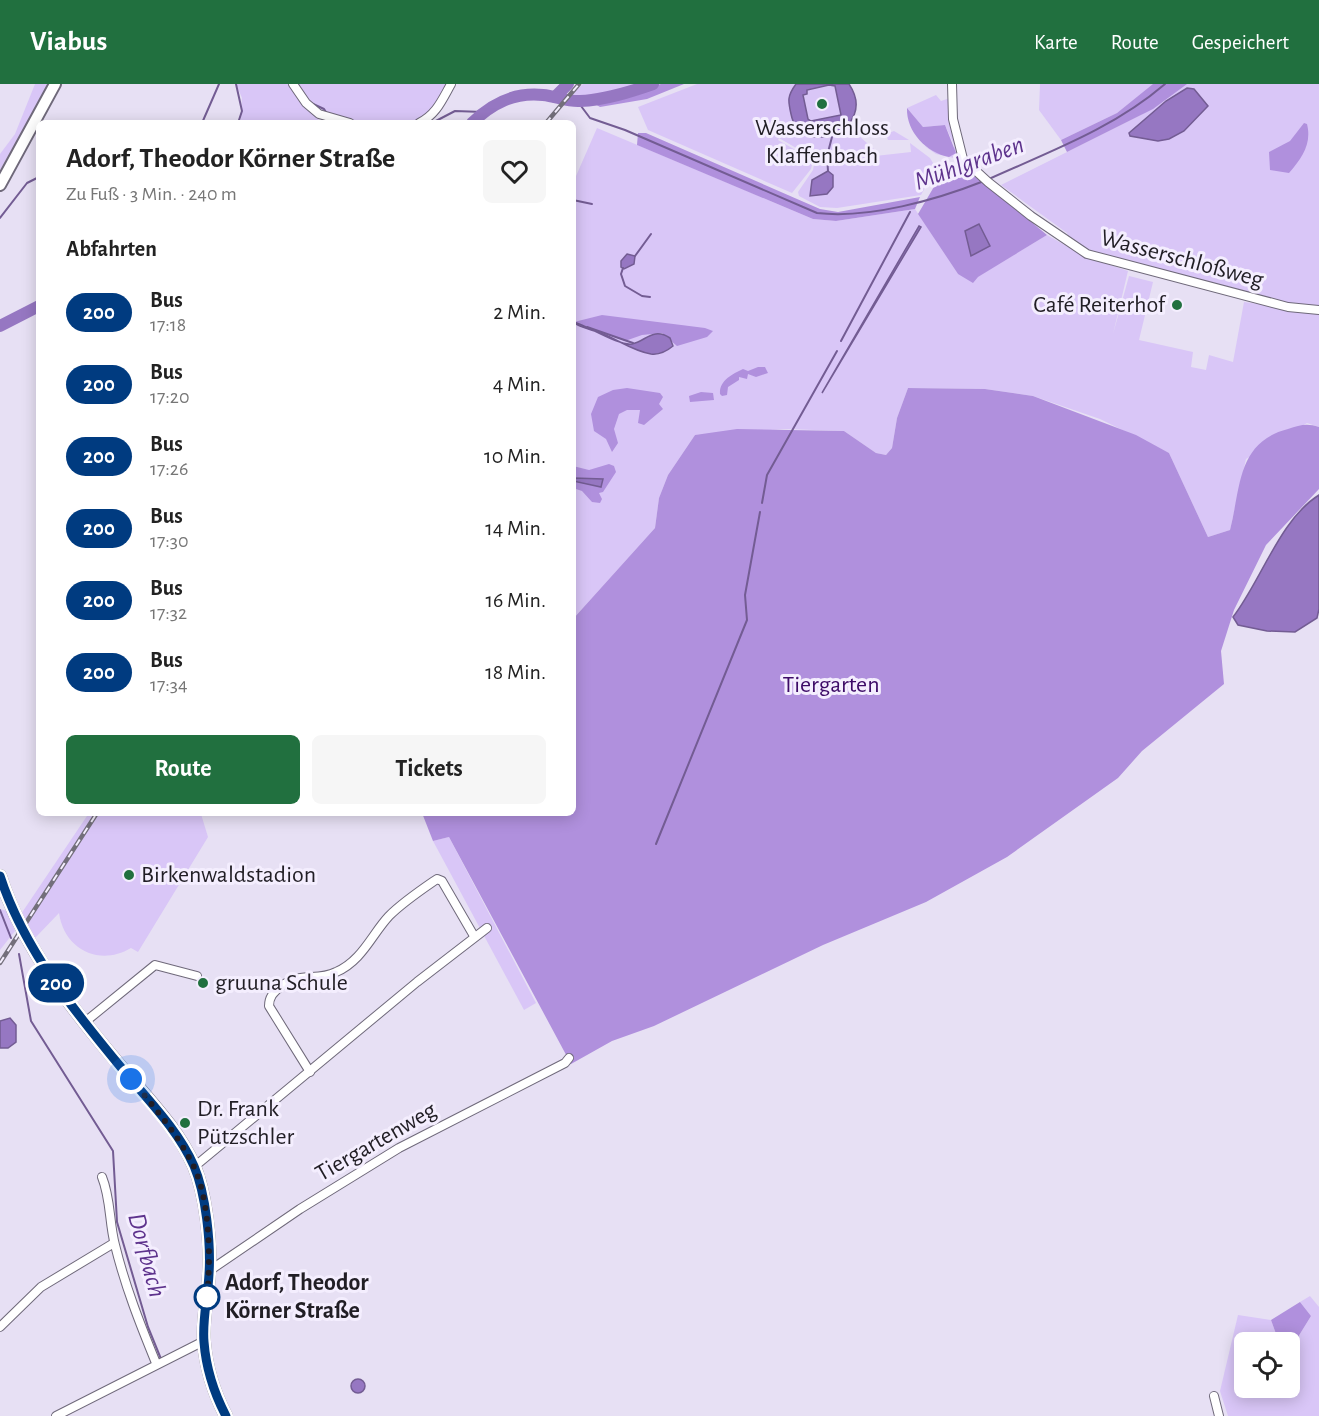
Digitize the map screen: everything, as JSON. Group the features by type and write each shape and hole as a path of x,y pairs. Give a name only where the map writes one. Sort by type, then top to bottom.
{"street":[{"path":"0,185 55,84"},
{"path":"293,84 306,103 319,114 340,120"},
{"path":"424,120 439,106 451,84"},
{"name":"Wasserschloßweg","path":"952,84 953,119 963,159 986,181 1087,254 1288,307 1319,310"},
{"path":"0,876 5,902 32,946 85,1022 176,1135 194,1167 207,1226 209,1271 204,1341 214,1392 225,1416"},
{"path":"310,1072 269,1006 271,996 278,989 295,977 336,973 347,966 366,949 389,916 437,879 442,880 474,936"},
{"path":"194,1167 474,936 487,928"},
{"path":"85,1022 155,965 196,976"},
{"name":"Tiergartenweg","path":"209,1271 300,1209 399,1148 565,1063 569,1058"},
{"path":"102,1178 107,1190 114,1243 132,1307 156,1363"},
{"path":"0,1327 41,1287 114,1243"},
{"path":"56,1416 156,1363 204,1341"},
{"path":"1214,1396 1219,1416"}],"shaded area":[{"path":"35,84 49,84 0,170 0,154 15,134"},
{"path":"236,84 288,84 303,104 319,119 240,120 242,98"},
{"path":"293,84 448,84 430,111 416,120 351,120 333,114 319,114"},
{"path":"583,84 647,84 598,96 571,95"},
{"path":"697,84 796,84 790,103 794,122 848,125 852,120 849,129 854,134 865,124 868,129 859,136 875,150 875,156 911,152 910,143 930,158 936,168 921,195 837,208 820,207 799,196 798,192 813,170 815,159 779,138 778,140 813,160 811,169 792,193 648,130 638,107"},
{"path":"796,84 849,84 856,100 854,115 847,126 835,134 821,137 808,135 797,128 789,106 791,92","holes":["829,85 835,86 841,115 811,121 808,119 803,95 807,94 807,90"]},
{"path":"1040,84 1154,84 1117,113 1061,140 1039,110"},
{"path":"1185,84 1319,84 1319,308 1296,307 1088,253 1070,241 1067,233 1001,185 1141,115"},
{"path":"829,85 835,86 841,115 811,121 808,119 803,95 806,90"},
{"path":"1187,88 1194,89 1208,106 1184,131 1169,139 1158,141 1130,136 1129,133 1166,101"},
{"path":"936,95 941,101 950,98 959,151 954,158 936,154 923,145 937,153 955,147 945,125 923,127 907,108"},
{"path":"597,128 813,219 836,221 915,209 958,274 977,277 1047,235 1086,257 1128,271 1113,334 1129,276 1153,282 1139,340 1193,352 1191,367 1206,370 1209,355 1233,362 1244,302 1319,312 1319,427 1307,423 1246,459 1230,530 1208,537 1169,453 1100,419 1033,396 985,389 908,388 897,418 892,448 886,455 876,453 844,431 785,429 695,435 668,475 659,498 655,528 576,616 576,176"},
{"path":"894,131 909,140 888,140 886,134"},
{"path":"828,171 833,175 833,187 827,194 810,196 812,180"},
{"path":"979,224 990,246 971,256 965,231"},
{"path":"919,226 921,227 822,393"},
{"path":"627,254 635,256 634,264 624,269 621,267 621,261"},
{"path":"659,334 670,338 673,346 663,352 651,354 620,342 632,344"},
{"path":"576,478 603,479 601,487 576,482"},
{"path":"1319,495 1319,609 1317,618 1295,632 1267,631 1238,625 1233,617 1282,535 1305,506"},
{"path":"87,816 202,816 208,837 138,952 131,948 107,956 85,951 68,936 62,926 59,913 35,938 19,917"},
{"path":"449,837 536,1003 524,1010 433,841"},
{"path":"0,909 7,911 15,931 0,950"},
{"path":"10,1018 16,1025 16,1042 8,1048 0,1048 0,1021"},
{"path":"1310,1296 1319,1307 1319,1416 1228,1416 1220,1391 1238,1315 1271,1320 1275,1332 1234,1332 1234,1398 1300,1398 1300,1334 1311,1316 1300,1302"},
{"path":"358,1379 363,1381 365,1386 363,1391 358,1393 353,1391 351,1386 353,1381"}],"green space":[{"path":"661,84 684,84 647,99 600,107 592,102"},
{"path":"1153,84 1187,84 1153,109 1067,152 1061,140 1117,113"},
{"path":"907,108 923,127 945,125 956,153 949,157 941,155 919,140 910,125"},
{"path":"1304,123 1307,124 1308,138 1305,150 1298,162 1289,173 1270,170 1269,152 1290,141"},
{"path":"638,133 646,133 820,209 838,212 920,197 915,209 836,221 813,219 637,145"},
{"path":"966,175 977,177 1047,235 978,277 973,283 958,274 918,214 935,185"},
{"path":"602,315 705,328 713,331 707,337 677,346 662,333 642,335 625,341 576,322"},
{"path":"765,367 768,373 756,377 748,374 747,379 739,377 739,380 728,387 727,395 720,394 722,385 731,376 743,369 748,371"},
{"path":"627,388 660,393 663,397 659,404 663,409 644,425 638,423 640,410 627,410 619,414 614,429 618,443 612,452 606,439 594,431 591,414 598,397 613,390"},
{"name":"Tiergarten","path":"908,388 985,389 1033,396 1136,435 1169,453 1208,537 1230,530 1244,468 1250,455 1259,444 1271,435 1300,426 1319,427 1319,489 1266,545 1234,610 1221,651 1224,684 1142,751 1118,778 1007,857 926,902 823,945 654,1026 612,1041 571,1064 449,837 433,841 423,816 576,816 576,616 655,528 659,498 668,475 695,435 737,429 844,431 876,453 886,455 892,448 897,418"},
{"path":"701,392 713,393 714,400 690,402 689,396"},
{"path":"609,464 614,466 616,472 603,492 599,493 602,499 600,503 592,502 582,491 576,489 576,467 589,470"},
{"path":"1300,1302 1311,1316 1300,1334 1300,1332 1275,1332 1271,1320"}],"waterway":[{"name":"Mühlgraben","path":"203,120 219,84"},
{"path":"236,84 242,111 239,120"},
{"path":"555,97 568,84"},
{"path":"475,120 504,100 522,95 580,101 617,95 653,84"},
{"name":"Mühlgraben","path":"989,179 1081,138 1125,113 1165,84"},
{"name":"Mühlgraben","path":"578,102 590,118 625,130 817,213 880,211 945,195 984,181"},
{"name":"Mühlgraben","path":"311,103 324,109 328,115"},
{"name":"Mühlgraben","path":"438,120 455,111 483,112"},
{"path":"828,171 827,156 832,137"},
{"name":"Mühlgraben","path":"0,218 27,183 36,178"},
{"path":"576,201 592,204"},
{"path":"841,341 910,212"},
{"path":"635,256 651,234"},
{"path":"623,268 621,274 625,286 642,296 650,297"},
{"path":"0,326 36,308"},
{"path":"587,327 633,343"},
{"path":"762,503 767,475 837,351"},
{"path":"656,844 747,620 745,595 760,512"},
{"name":"Dorfbach","path":"0,910 11,938"},
{"name":"Dorfbach","path":"19,954 31,1021 113,1151 117,1222 148,1327 161,1359"}],"railway":[{"path":"549,120 579,84"},
{"path":"0,963 95,816"}],"bus line":[{"name":"200","path":"0,876 13,912 58,986 104,1047 176,1135 194,1167 207,1226 209,1264 204,1341 214,1392 226,1416"}],"place":[{"name":"Wasserschloss Klaffenbach","path":"822,104"},
{"name":"Café Reiterhof","path":"1177,305"},
{"name":"Birkenwaldstadion","path":"129,875"},
{"name":"gruuna Schule","path":"203,983"},
{"name":"Dr. Frank Pützschler","path":"185,1123"},
{"name":"Adorf, Theodor Körner Straße","path":"207,1297"}],"route":[{"path":"131,1079 176,1135 194,1167 207,1226 209,1264 207,1297"}]}
